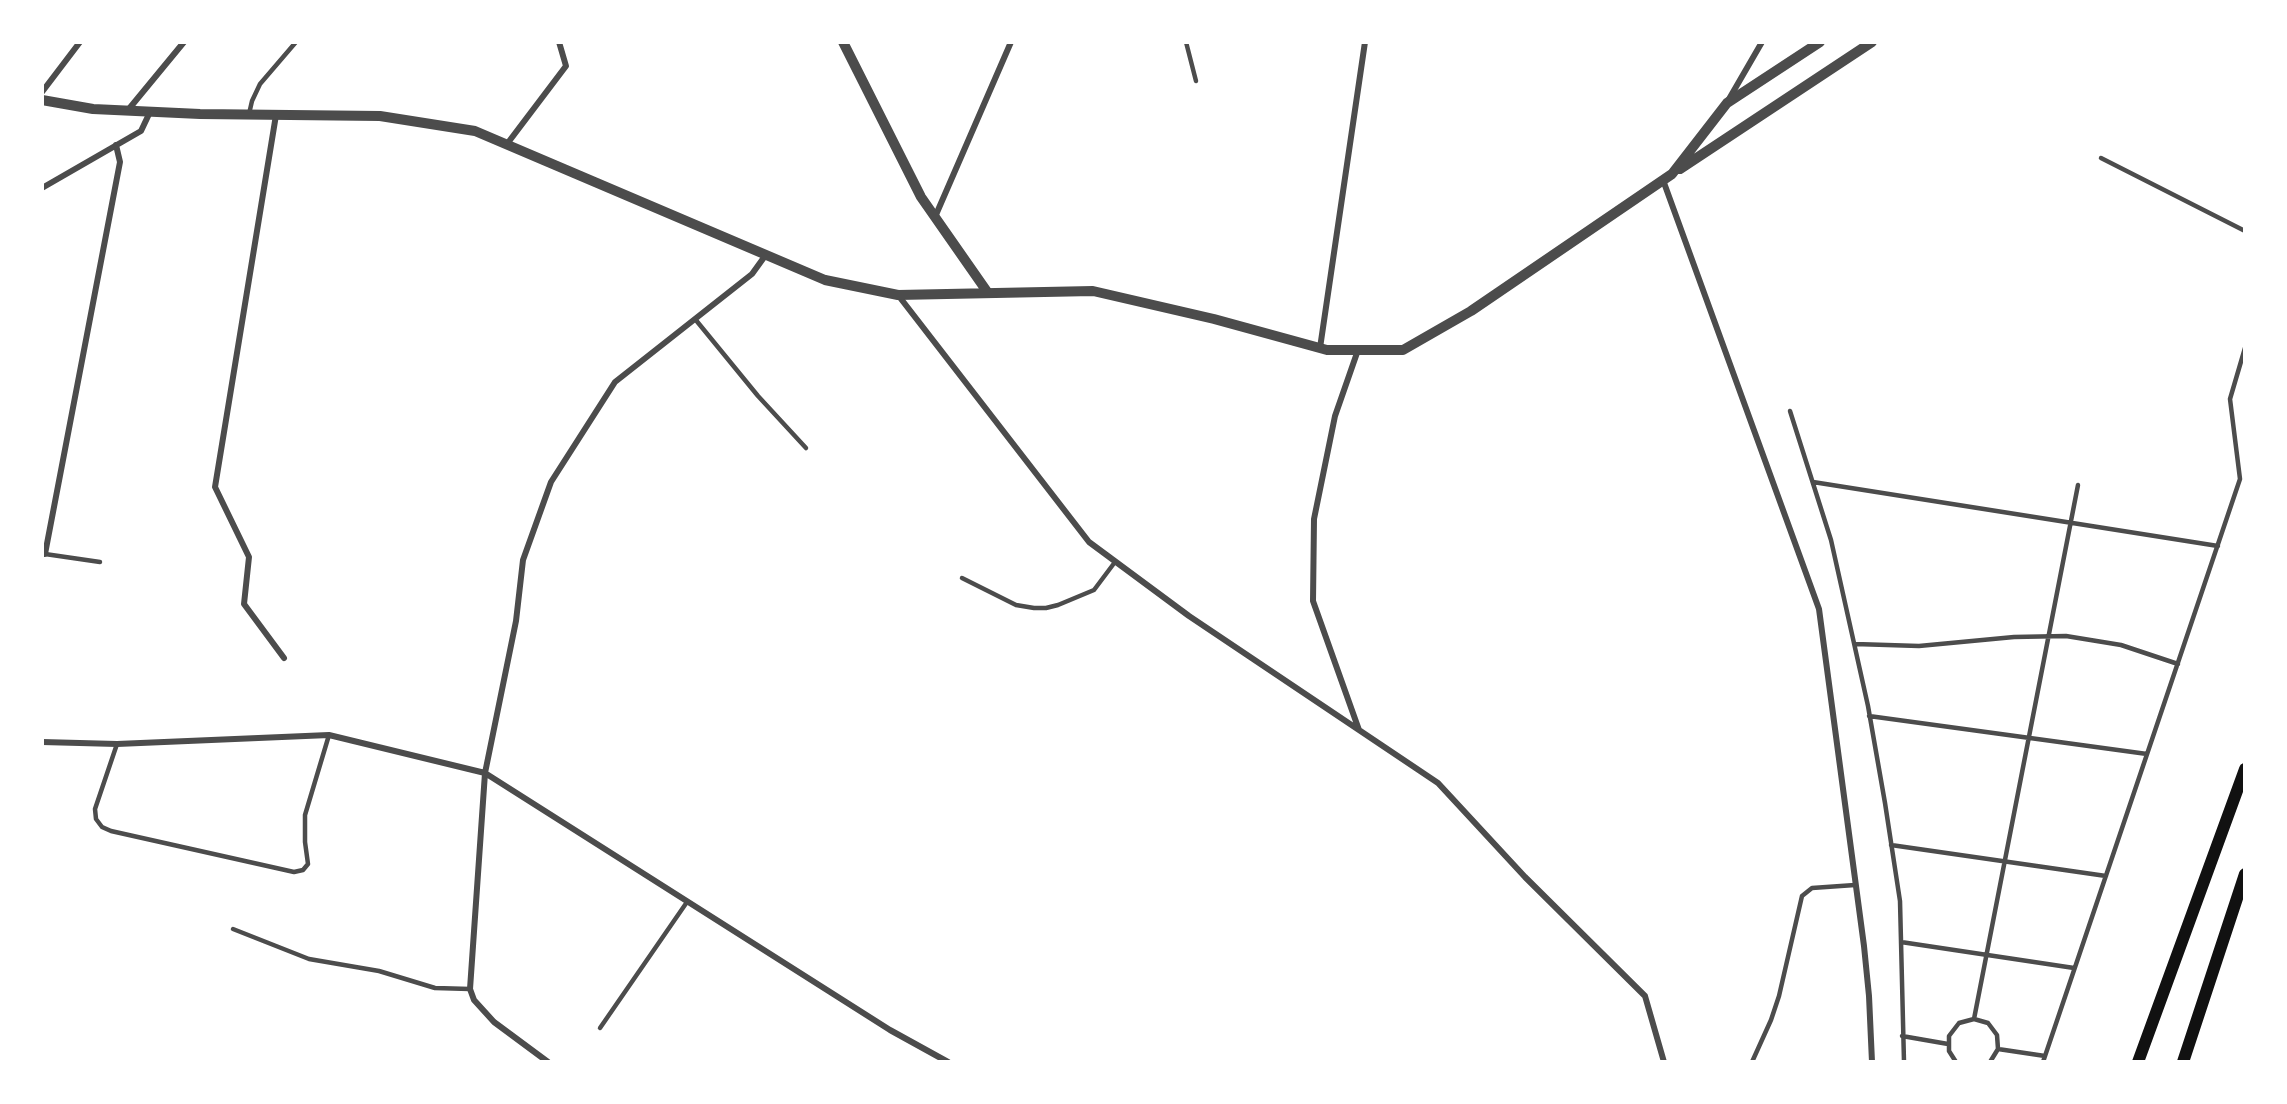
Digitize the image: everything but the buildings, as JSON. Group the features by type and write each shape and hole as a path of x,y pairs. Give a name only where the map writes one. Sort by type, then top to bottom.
{"main road":[{"path":"2138,1062 2245,770"},
{"path":"2183,1062 2245,874"}],"street":[{"path":"42,92 80,42"},
{"path":"128,111 184,42"},
{"path":"507,144 566,66 559,42"},
{"path":"843,42 921,197 988,293"},
{"path":"935,217 1011,42"},
{"path":"1320,348 1365,42"},
{"path":"1667,177 1727,103 1762,42"},
{"path":"1727,103 1820,42"},
{"path":"42,100 93,109 128,111 380,116 475,131 825,280 898,295 1093,291 1214,319 1320,348 1402,350 1471,311 1667,177 1872,42"},
{"path":"42,188 141,131 150,112"},
{"path":"276,115 215,486 249,557 244,604 284,658"},
{"path":"43,554 120,162 116,145"},
{"path":"1667,177 1819,609 1869,996 1872,1062"},
{"path":"548,1062 494,1022 474,1000 470,989 485,774 516,621 523,560 551,482 615,382 752,274 765,256"},
{"path":"898,295 1089,542 1189,616 1438,783 1525,877 1646,996 1664,1062"},
{"path":"1358,350 1335,416 1314,519 1313,601 1359,731"},
{"path":"42,742 117,744 329,735 485,774 890,1030 948,1062"}],"lane":[{"path":"249,115 252,101 260,84 296,42"},
{"path":"1186,42 1196,81"},
{"path":"2101,158 2245,231"},
{"path":"695,319 758,396 806,448"},
{"path":"2043,1062 2240,479 2230,399 2245,348"},
{"path":"1790,411 1831,540 1869,716 1900,901 1904,1062"},
{"path":"1813,482 2217,546"},
{"path":"1974,1019 2078,485"},
{"path":"43,554 100,562"},
{"path":"962,578 1016,605 1046,608 1094,590 1115,562"},
{"path":"1855,644 1919,646 2048,636 2091,639 2121,645 2178,664"},
{"path":"1869,716 2147,754"},
{"path":"117,744 95,809 96,819 102,827 111,831 294,872 303,870 308,864 305,815 329,735"},
{"path":"1891,845 2106,876"},
{"path":"1752,1062 1768,1028 1779,996 1802,896 1812,888 1855,885"},
{"path":"600,1028 687,902"},
{"path":"233,929 309,959 379,971 435,988 470,989"},
{"path":"1901,942 2074,968"},
{"path":"1956,1062 1949,1051 1949,1036 1959,1023 1974,1019 1981,1020 1993,1028 1998,1049 1990,1062"},
{"path":"1902,1036 1948,1044"},
{"path":"1998,1049 2045,1056"}]}
